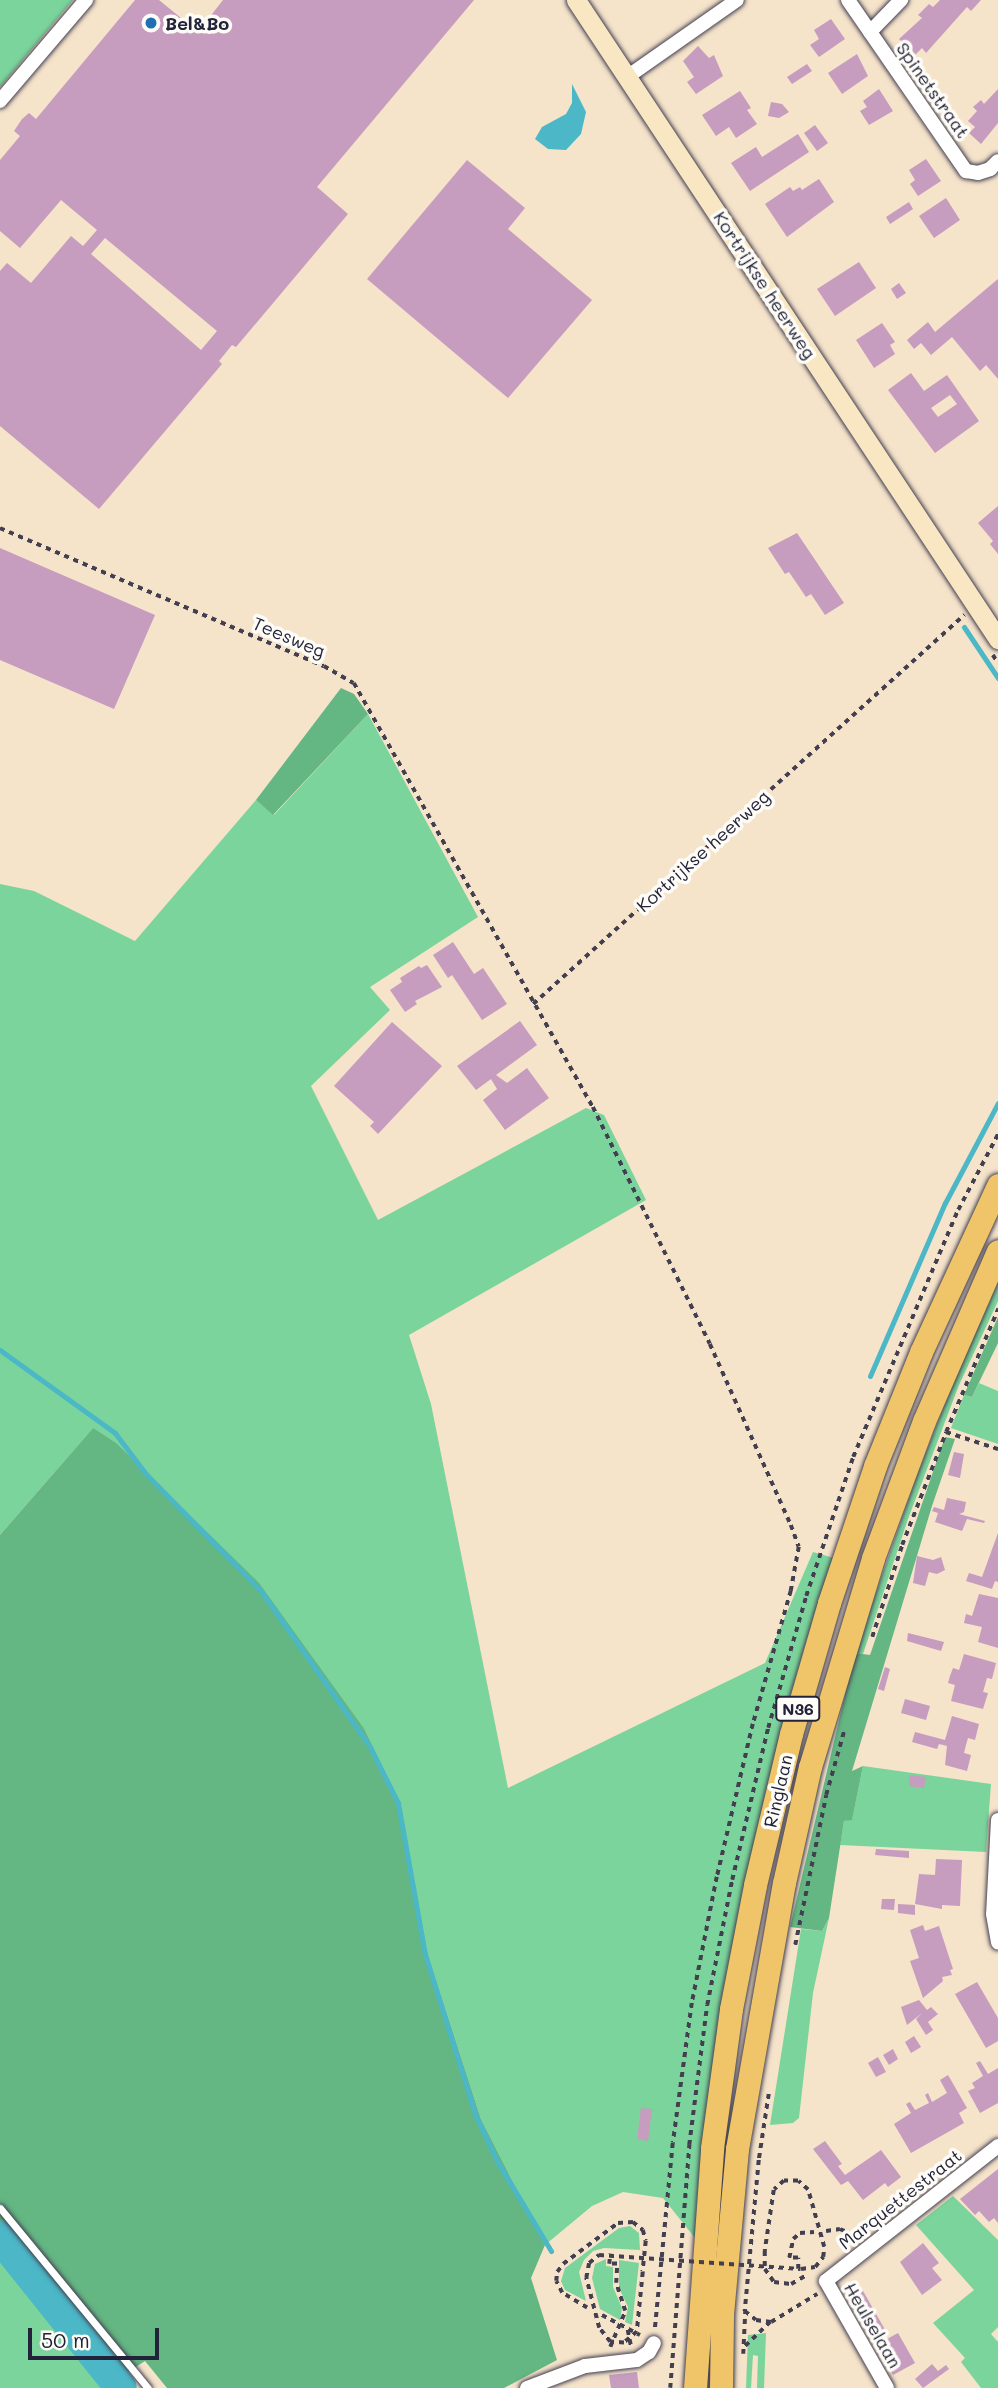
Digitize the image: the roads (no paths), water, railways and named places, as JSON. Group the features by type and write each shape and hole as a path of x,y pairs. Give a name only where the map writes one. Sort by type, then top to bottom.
{"main road":[{"name":"Ringlaan","path":"695,2388 710,2173 731,2009 755,1885 791,1734 829,1603 875,1466 921,1352 998,1185"},
{"name":"Ringlaan","path":"721,2388 722,2314 737,2149 784,1883 810,1767 873,1558 924,1421 998,1251"}],"street":[{"path":"0,101 86,0"},
{"name":"Kortrijkse heerweg","path":"576,0 998,639"},
{"path":"627,76 737,0"},
{"name":"Spinetstraat","path":"848,0 966,171 978,173 990,169 998,161"},
{"path":"870,32 901,0"},
{"path":"998,1820 993,1914 998,1943"},
{"name":"Marquettestraat","path":"826,2281 998,2146"},
{"name":"Heulselaan","path":"826,2281 887,2388"},
{"path":"527,2388 585,2366 637,2360 649,2352 648,2339"}],"lane":[{"path":"0,2208 148,2388"}],"water":[{"path":"572,84 586,112 581,134 566,150 548,149 535,139 542,127 566,114 572,103"}],"waterway":[{"path":"964,627 998,678"},
{"path":"870,1376 945,1203 998,1103"},
{"path":"0,1350 115,1433 146,1474 261,1591 369,1745 398,1803 425,1954 475,2114 497,2161 551,2251"},
{"path":"0,2237 121,2388"}],"place":[{"name":"Bel&Bo","path":"151,23"}]}
